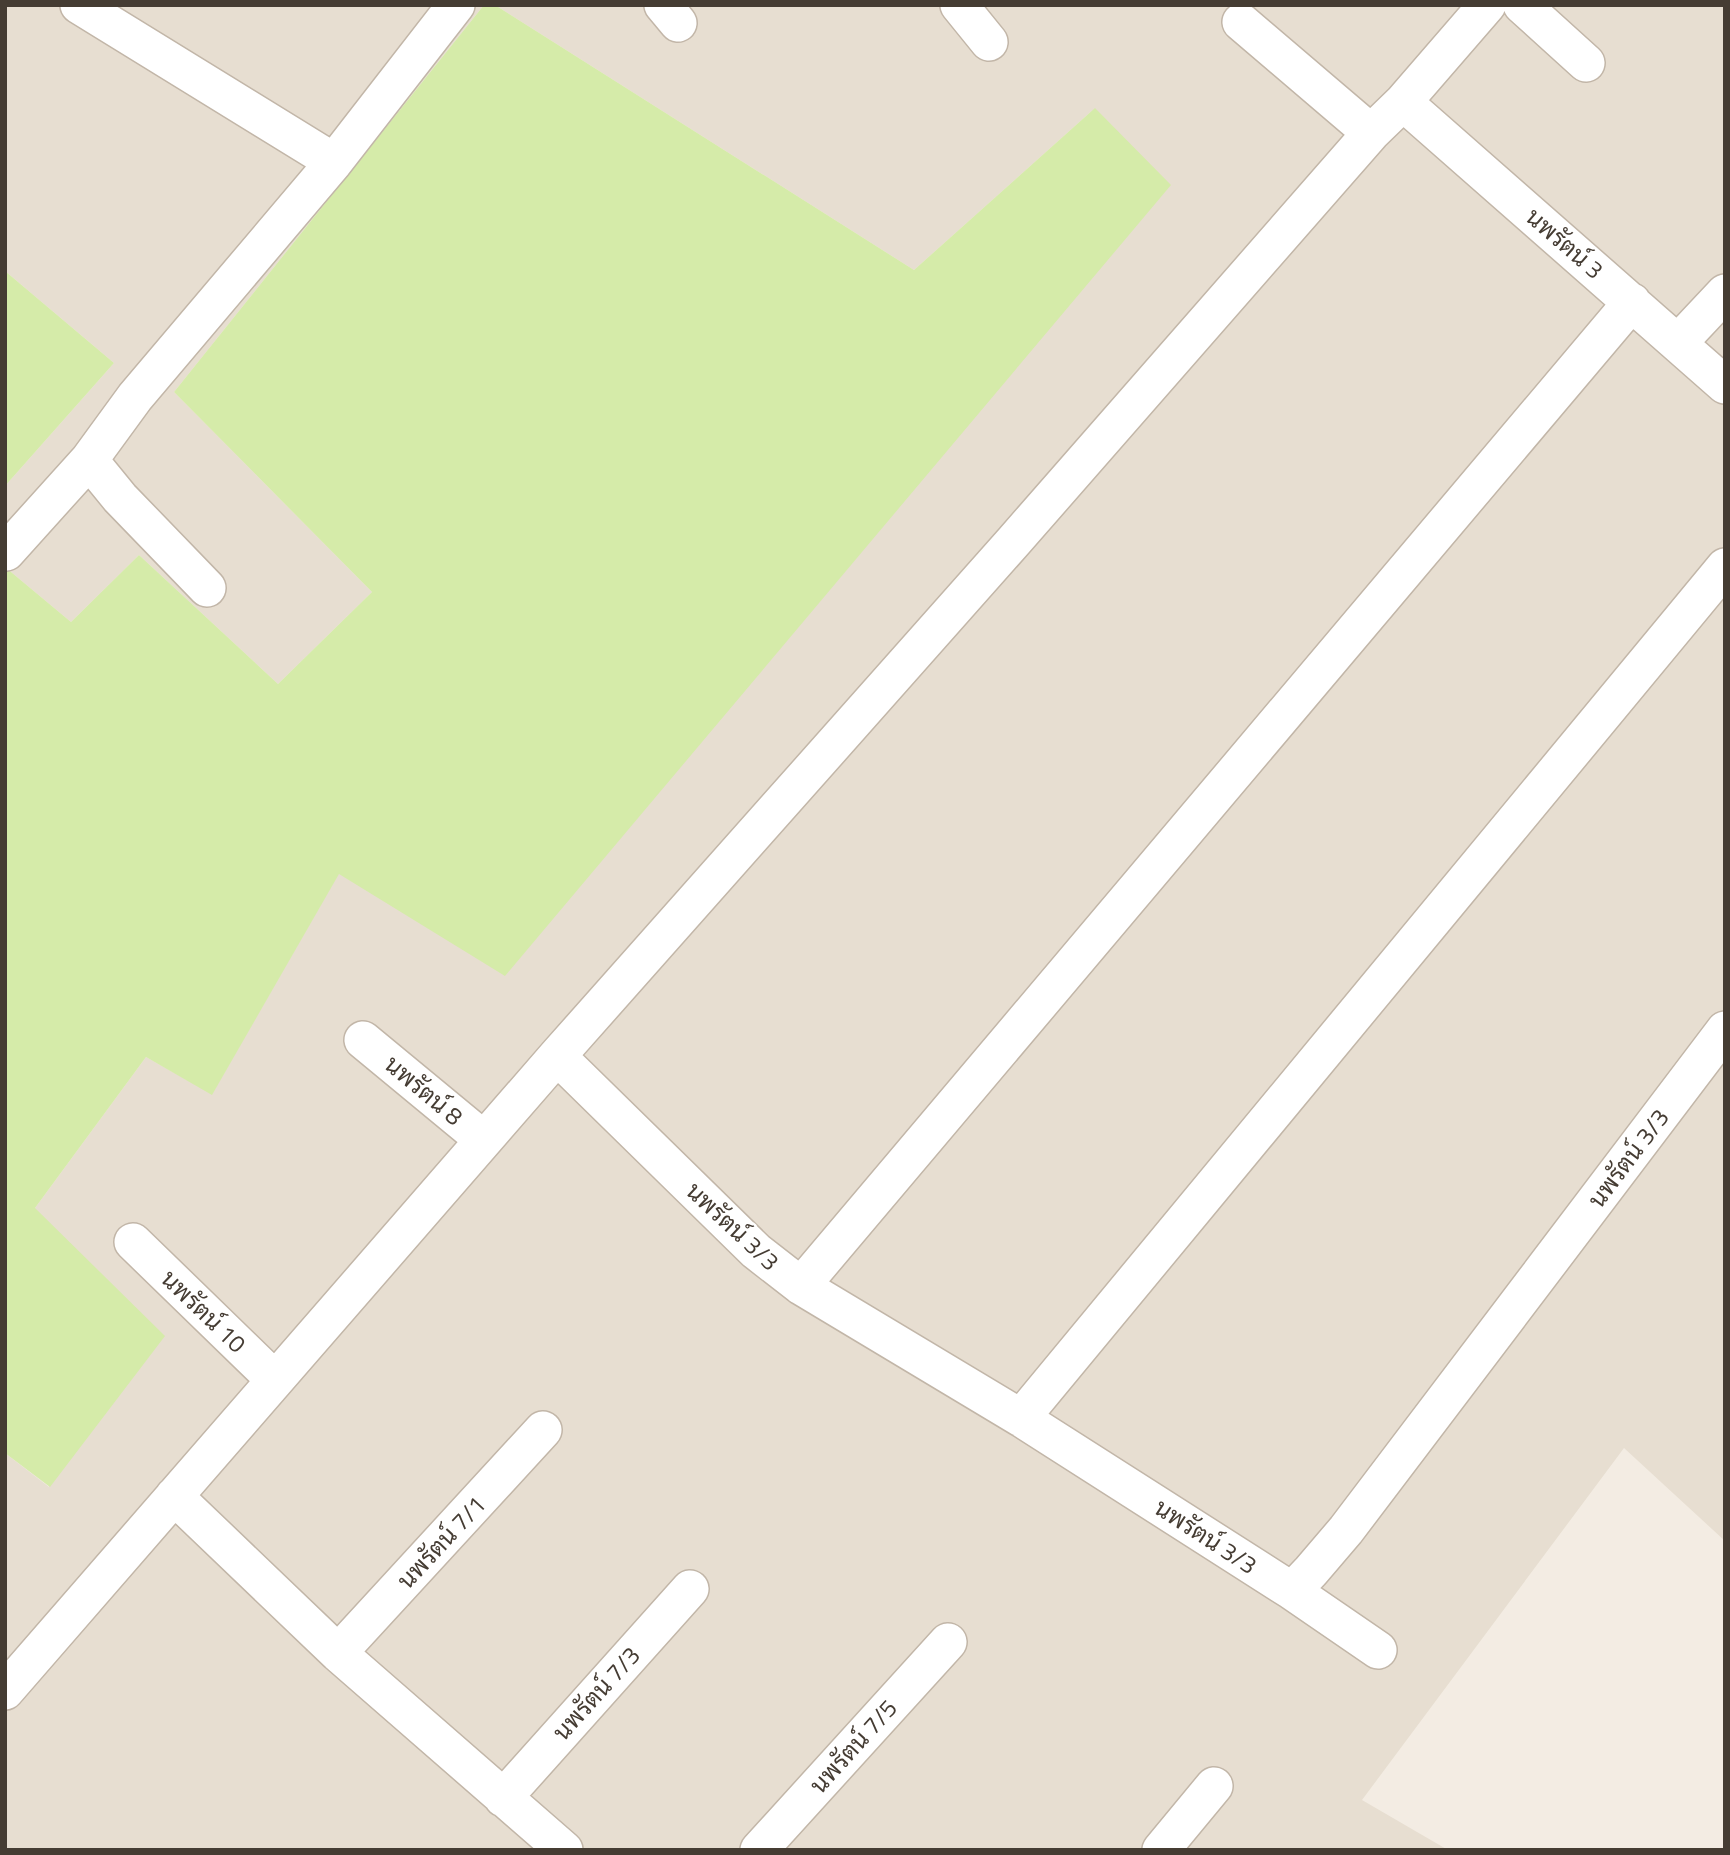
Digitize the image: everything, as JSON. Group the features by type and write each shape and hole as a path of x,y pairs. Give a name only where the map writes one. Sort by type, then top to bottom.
{"street":[{"path":"79,5 334,162"},
{"path":"6,552 89,460 135,397 334,162 456,5"},
{"path":"958,5 989,42"},
{"path":"5,1691 556,1056 1487,5"},
{"path":"1522,5 1586,63"},
{"path":"1241,22 1371,133"},
{"name":"นพรัตน์ 3","path":"1403,102 1725,385"},
{"path":"1678,343 1725,293"},
{"path":"801,1286 1632,302"},
{"path":"89,460 120,498 208,589"},
{"path":"1021,1418 1725,567"},
{"name":"นพรัตน์ 3/3","path":"556,1056 756,1251 801,1286 1021,1418 1292,1591 1346,1530 1725,1030"},
{"name":"นพรัตน์ 8","path":"363,1040 484,1140"},
{"name":"นพรัตน์ 10","path":"133,1241 275,1380"},
{"name":"นพรัตน์ 7/1","path":"338,1653 543,1430"},
{"path":"174,1496 338,1653 564,1850"},
{"name":"นพรัตน์ 7/3","path":"503,1798 690,1589"},
{"path":"1292,1591 1378,1650"},
{"name":"นพรัตน์ 7/5","path":"759,1850 948,1642"},
{"path":"1161,1850 1214,1786"}],"shaded area":[{"path":"5,5 484,5 174,392 372,592 278,684 139,555 71,622 5,567 5,486 114,363 5,271"},
{"path":"495,5 1725,5 1725,1541 1624,1448 1362,1800 1448,1850 5,1850 5,1453 49,1487 35,1208 146,1057 212,1094 339,873 1095,108 914,270"}],"green space":[{"path":"484,5 495,5 914,270 1095,108 1171,185 505,976 339,874 212,1095 146,1057 35,1208 165,1336 50,1487 5,1453 5,567 71,622 139,555 278,684 372,592 174,392"},
{"path":"5,271 114,363 5,486"}]}
